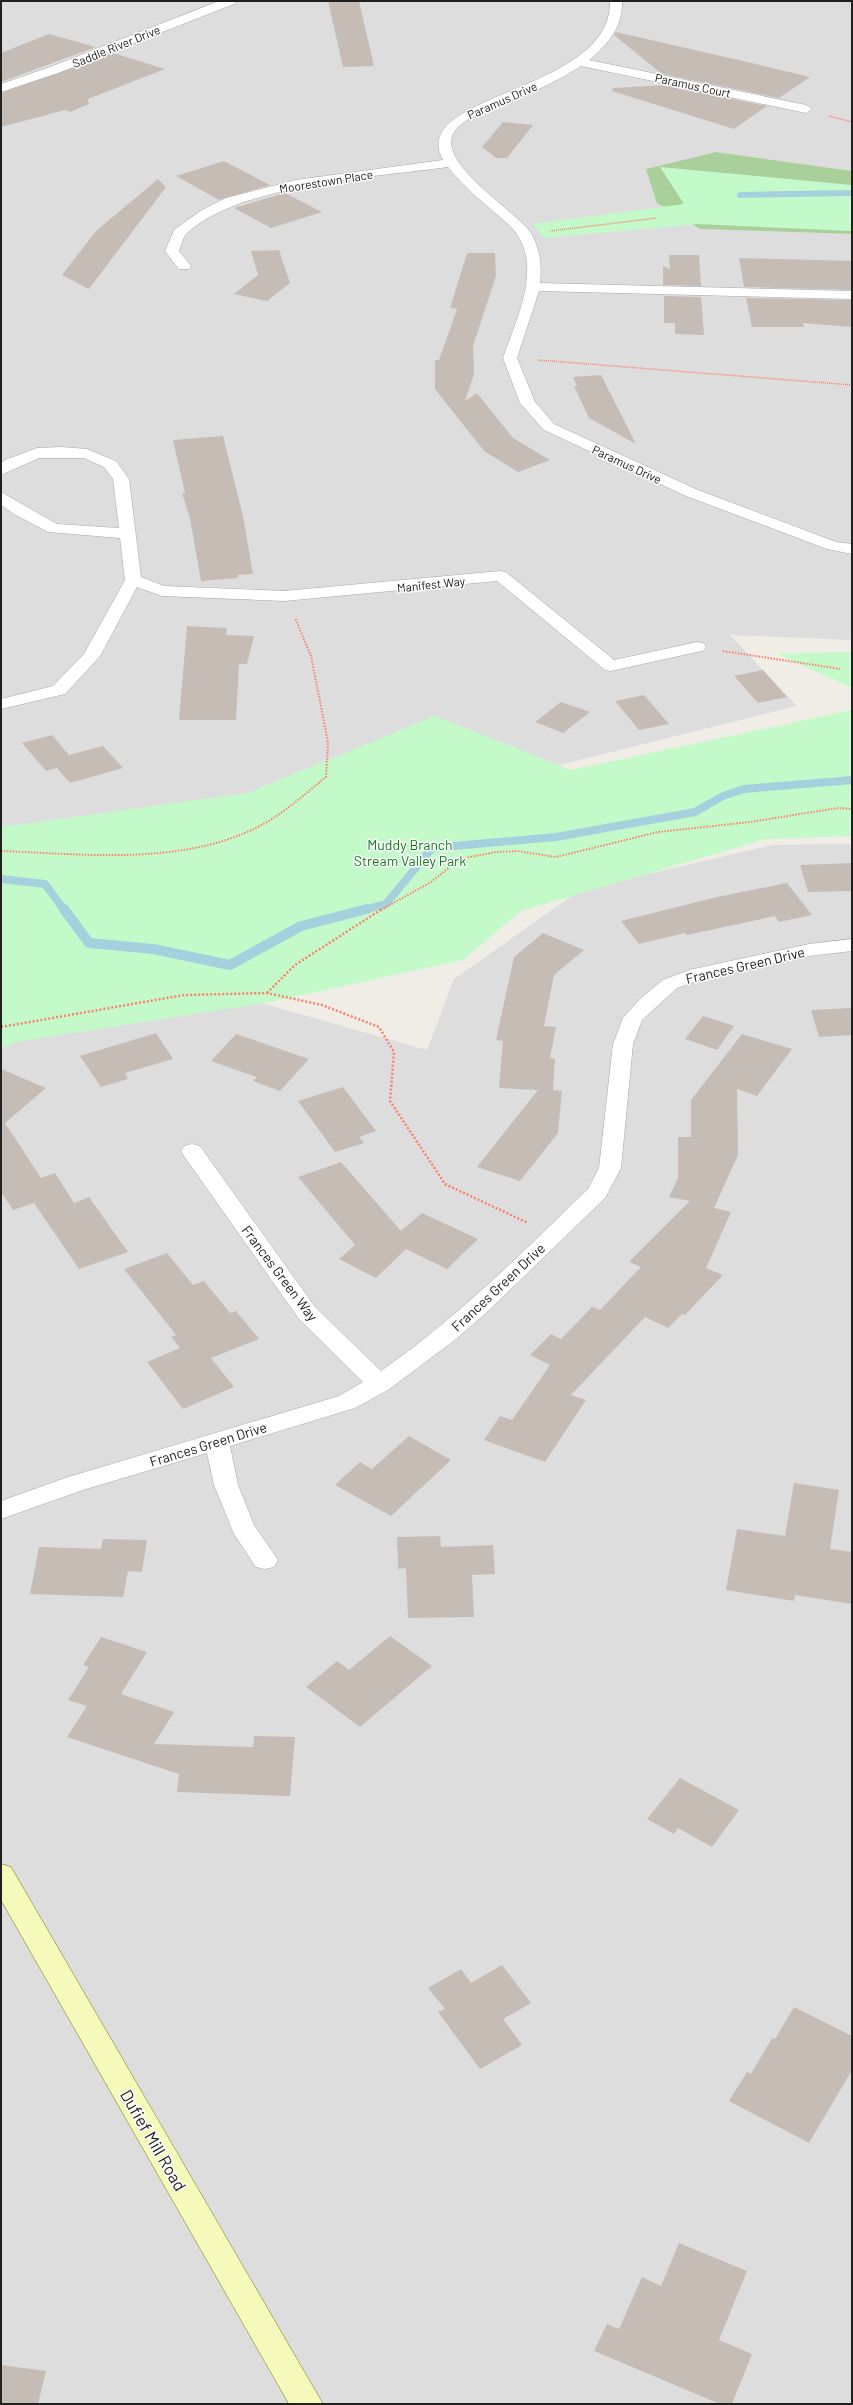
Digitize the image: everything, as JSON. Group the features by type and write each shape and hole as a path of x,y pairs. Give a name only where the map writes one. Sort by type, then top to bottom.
{"main road":[{"name":"Dufief Mill Road","path":"1,1875 307,2404"}],"street":[{"name":"Saddle River Drive","path":"1,88 54,70 230,1"},
{"name":"Paramus Drive","path":"616,1 616,18 602,42 579,62 551,78 466,115 444,135 442,147 449,163 524,234 533,256 533,287 510,358 528,403 549,427 692,493 833,546 852,549"},
{"name":"Paramus Court","path":"579,62 806,109"},
{"name":"Moorestown Place","path":"184,266 172,251 179,234 207,213 232,201 296,184 449,163"},
{"path":"533,287 852,295"},
{"path":"1,470 11,463 37,453 61,452 87,454 110,464 121,479 133,580 91,656 59,690 1,704"},
{"path":"1,496 20,511 54,529 127,533"},
{"name":"Manifest Way","path":"133,580 162,591 284,596 356,591 500,576 536,603 611,666 697,647"},
{"name":"Frances Green Drive","path":"1,1510 74,1484 347,1402 380,1384 434,1346 597,1193 610,1168 624,1044 633,1018 648,1002 670,984 696,974 809,950 852,945"},
{"name":"Frances Green Way","path":"192,1152 307,1313 380,1384"},
{"path":"217,1442 226,1485 243,1528 265,1560"}],"path":[{"path":"524,234 657,218"},
{"path":"510,358 852,385"},
{"path":"1,851 146,853 208,846 248,832 292,804 326,777 328,743 311,656 284,596"},
{"path":"697,647 841,669"},
{"path":"267,993 301,961 359,922 431,882 460,859 496,852 517,851 556,857 658,832 750,822 838,808 852,809"},
{"path":"1,1027 184,995 267,993 322,1005 379,1027 394,1052 390,1101 446,1184 554,1235"}],"shaded area":[{"path":"1,1 852,1 852,171 716,152 700,229 852,234 852,640 730,635 797,706 559,765 199,842 1,830"},
{"path":"852,844 852,2404 1,2404 1,1018 198,985 427,1050 454,979 580,890 773,845"}],"green space":[{"path":"716,152 852,171 852,234 700,229 657,203 646,169"},
{"path":"660,167 852,185 852,231 698,224 544,238 533,224 684,204"},
{"path":"852,652 852,688 777,654"},
{"name":"Muddy Branch Stream Valley Park","path":"852,710 852,836 766,839 521,911 463,960 270,1002 16,1042 1,1048 1,827 248,793 435,716 571,770"}],"building":[{"path":"328,1 359,1 374,66 343,67"},
{"path":"616,32 810,77 779,98 662,74 614,35"},
{"path":"49,34 96,47 1,82 1,53"},
{"path":"113,53 165,69 88,99 89,104 70,112 65,110 1,127 1,93"},
{"path":"666,85 767,106 734,129 612,91 613,88"},
{"path":"503,122 533,125 507,158 496,158 482,147"},
{"path":"224,161 270,185 219,200 176,176"},
{"path":"158,179 166,187 89,289 62,275 96,231"},
{"path":"285,193 322,212 271,228 234,208"},
{"path":"279,250 290,283 267,301 234,294 258,275 251,251"},
{"path":"467,253 495,253 496,276 473,346 474,374 465,401 477,393 513,438 550,460 518,472 484,451 435,389 435,360 439,360 457,309 450,308"},
{"path":"669,255 699,255 701,286 663,285 663,266 670,269"},
{"path":"739,258 852,261 852,290 744,287"},
{"path":"664,296 701,297 704,335 675,334 675,323 664,323"},
{"path":"746,298 852,300 852,327 803,323 804,327 752,327"},
{"path":"601,375 636,444 589,418 574,386 577,386 573,377"},
{"path":"223,436 243,516 253,574 238,575 238,578 201,581 190,519 182,493 185,493 173,440"},
{"path":"187,626 227,628 226,635 254,636 247,664 239,664 236,720 179,720"},
{"path":"763,670 787,697 758,703 734,676"},
{"path":"644,695 669,724 639,730 615,701"},
{"path":"561,702 590,712 563,733 535,722"},
{"path":"52,735 69,755 103,746 123,768 70,783 57,768 46,771 22,743"},
{"path":"852,863 852,891 808,892 800,865"},
{"path":"787,883 812,915 779,922 775,916 687,935 685,933 639,944 621,921 717,897"},
{"path":"543,933 584,950 554,975 544,1026 556,1027 550,1058 555,1059 553,1090 562,1091 558,1133 520,1181 477,1167 538,1090 499,1088 503,1041 496,1040 514,957"},
{"path":"852,1008 852,1035 819,1037 811,1010"},
{"path":"703,1016 734,1026 717,1050 685,1039"},
{"path":"156,1033 173,1059 125,1073 128,1079 101,1087 80,1056"},
{"path":"236,1034 309,1059 280,1091 253,1081 257,1077 211,1061"},
{"path":"742,1034 792,1049 757,1096 737,1089 738,1155 714,1208 731,1212 706,1268 723,1275 685,1315 682,1314 668,1328 645,1317 571,1395 586,1400 545,1462 484,1440 500,1416 512,1420 550,1365 530,1355 551,1334 561,1339 592,1307 600,1310 641,1267 629,1262 690,1201 669,1197 678,1178 678,1137 691,1137 691,1100"},
{"path":"1,1069 46,1088 5,1123 41,1178 55,1173 74,1203 89,1197 128,1252 79,1269 34,1203 13,1210 1,1192"},
{"path":"343,1087 376,1131 359,1137 364,1143 335,1152 298,1101"},
{"path":"341,1162 401,1231 422,1213 478,1239 447,1269 406,1249 376,1278 339,1259 355,1245 298,1177"},
{"path":"167,1253 193,1285 204,1281 230,1313 236,1311 259,1339 211,1358 234,1387 183,1409 147,1362 180,1348 171,1337 176,1335 124,1269"},
{"path":"409,1436 451,1460 391,1516 335,1485 360,1462 372,1469"},
{"path":"794,1483 839,1490 830,1549 852,1552 852,1604 795,1595 794,1601 726,1590 737,1529 785,1536"},
{"path":"440,1536 441,1547 493,1545 495,1574 472,1575 474,1617 408,1618 406,1568 398,1569 397,1537"},
{"path":"103,1539 147,1540 142,1572 128,1571 123,1597 30,1594 39,1547 101,1549"},
{"path":"390,1636 432,1666 360,1727 306,1687 337,1661 349,1670"},
{"path":"101,1637 147,1652 121,1694 174,1712 154,1744 253,1747 254,1736 295,1737 290,1796 177,1792 179,1774 67,1737 87,1706 68,1700 89,1667 83,1665"},
{"path":"680,1778 739,1810 712,1847 678,1828 674,1834 647,1819"},
{"path":"502,1965 531,2003 503,2019 522,2045 480,2069 438,2012 445,2009 428,1988 461,1969 471,1983"},
{"path":"794,2007 852,2036 852,2070 809,2143 729,2101 747,2072 751,2074 772,2038 775,2039"},
{"path":"679,2243 747,2271 719,2340 752,2354 732,2404 720,2404 594,2351 607,2324 619,2329 642,2277 661,2286"},
{"path":"1,2365 46,2371 38,2404 1,2404"}],"waterway":[{"path":"740,195 852,193"},
{"path":"363,910 386,904 432,848 556,837 695,812 723,796 744,789 852,780"},
{"path":"1,879 45,884 64,910"},
{"path":"64,909 89,943 153,949 230,965 301,926 367,909"}]}
